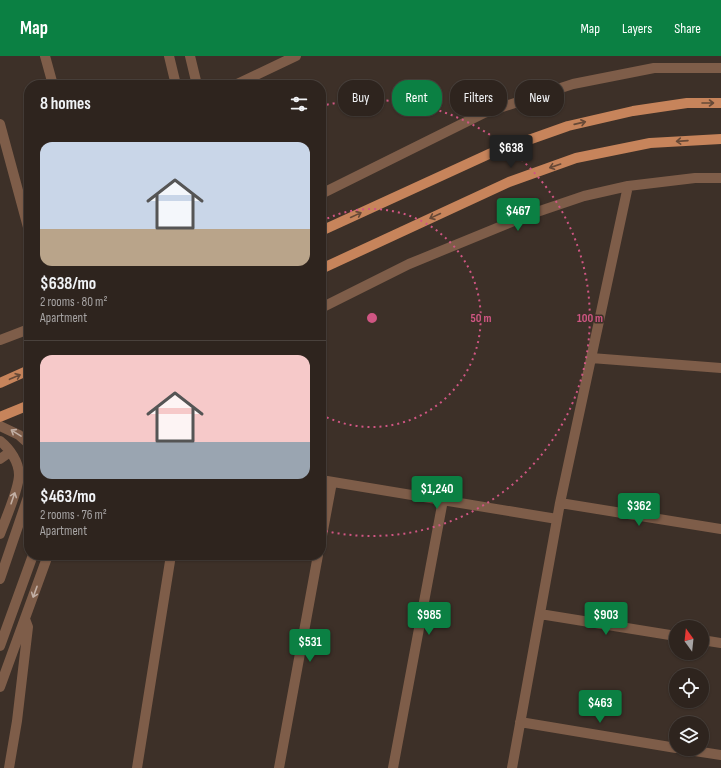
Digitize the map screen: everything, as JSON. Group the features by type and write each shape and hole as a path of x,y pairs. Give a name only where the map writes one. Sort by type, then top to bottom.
{"main road":[{"path":"326,229 489,154 568,126 633,111 687,103 721,103"},
{"path":"326,267 509,182 576,158 650,143 721,139"},
{"path":"0,382 24,372"},
{"path":"0,417 24,407"}],"street":[{"path":"45,56 52,80"},
{"path":"169,56 175,80"},
{"path":"190,56 196,80"},
{"path":"246,80 296,56"},
{"path":"326,191 484,112 573,84 654,68 721,68"},
{"path":"0,124 24,213"},
{"path":"326,306 409,264 532,214 584,196 628,186 695,178 721,178"},
{"path":"512,768 560,503 628,186"},
{"path":"0,340 24,331"},
{"path":"591,358 721,368"},
{"path":"0,426 19,435 24,440"},
{"path":"0,441 16,461 19,475 0,534"},
{"path":"0,458 10,452"},
{"path":"326,481 557,519"},
{"path":"326,514 332,482"},
{"path":"393,768 443,500"},
{"path":"560,503 721,529"},
{"path":"0,579 24,509"},
{"path":"0,646 31,560"},
{"path":"0,687 46,560"},
{"path":"137,768 171,560"},
{"path":"279,768 317,560"},
{"path":"540,614 669,635"},
{"path":"9,768 17,721 28,627 25,619"},
{"path":"709,641 721,643"},
{"path":"520,722 669,747"},
{"path":"709,754 721,756"}]}
